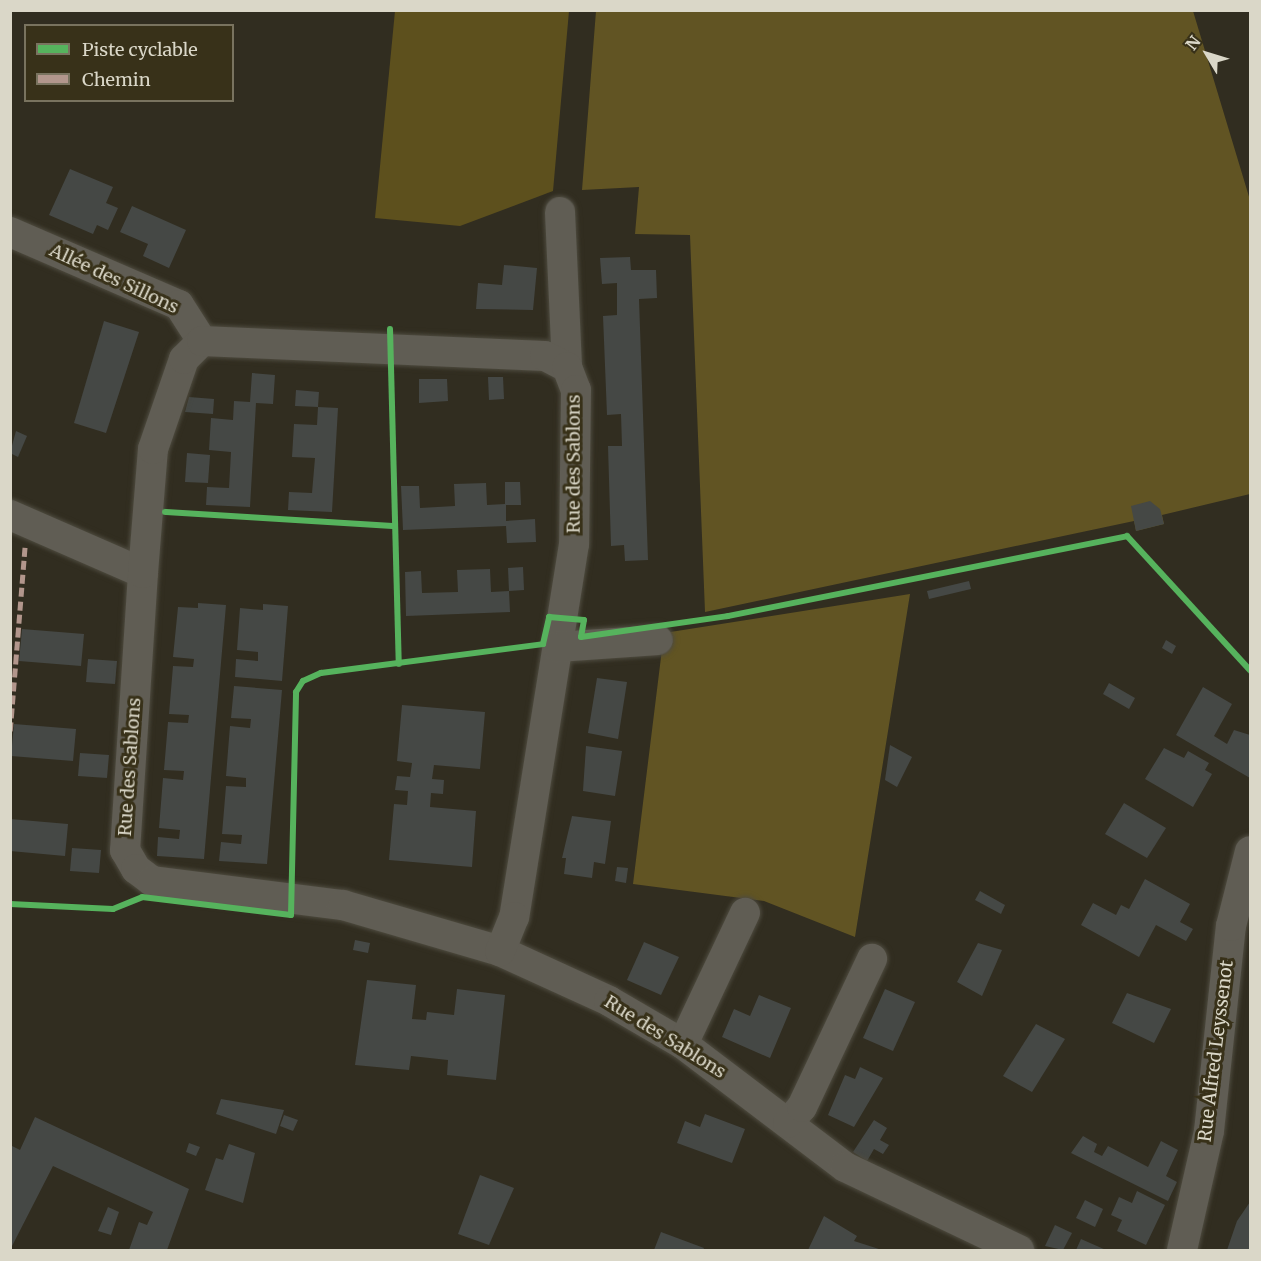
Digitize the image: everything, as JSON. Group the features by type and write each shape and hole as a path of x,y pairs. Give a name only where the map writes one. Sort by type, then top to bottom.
{"street":[{"name":"Rue des Sablons","path":"500,951 514,917 574,544 576,390 567,367 560,212"},
{"name":"Allée des Sillons","path":"10,232 179,305 202,341"},
{"name":"Rue des Sablons","path":"202,341 184,359 153,449 125,850 135,869 152,881 343,905 500,951 609,1001 683,1044 845,1167 1018,1251"},
{"path":"202,341 544,356 567,367"},
{"path":"10,515 143,573"},
{"path":"558,646 658,640"},
{"name":"Rue Alfred Leyssenot","path":"1182,1251 1209,1131 1231,926 1251,851"},
{"path":"683,1044 745,913"},
{"path":"788,1124 802,1107 872,959"}],"shaded area":[{"path":"395,11 569,11 553,191 460,226 375,218"},
{"path":"596,11 1193,11 1250,200 1250,494 1162,515 1164,524 1136,531 1134,521 705,612 690,235 635,234 639,187 582,190"},
{"path":"910,594 855,937 764,901 633,884 664,633"}],"building":[{"path":"70,169 113,187 106,203 118,208 108,230 97,225 93,234 49,215"},
{"path":"132,206 186,230 169,268 143,256 148,244 120,232"},
{"path":"630,257 631,270 656,270 657,298 639,299 648,560 625,561 624,545 611,546 608,446 622,446 621,414 607,415 603,316 617,315 617,283 602,284 600,258"},
{"path":"504,265 537,268 533,310 476,309 478,283 502,285"},
{"path":"104,321 139,332 106,433 74,423"},
{"path":"252,373 275,375 273,404 256,403 250,507 206,505 207,487 229,488 231,452 209,450 211,418 233,420 234,401 250,402"},
{"path":"488,377 503,377 504,399 489,400"},
{"path":"419,379 447,379 448,401 419,403"},
{"path":"296,390 319,392 318,407 295,406"},
{"path":"189,397 214,399 213,414 185,412"},
{"path":"318,407 338,408 332,512 288,510 289,492 312,493 315,458 292,457 294,424 317,425"},
{"path":"16,431 27,436 18,457 10,453"},
{"path":"187,453 210,455 208,483 185,482"},
{"path":"505,482 520,482 521,505 506,505 506,521 535,519 536,542 507,543 506,526 403,530 401,486 419,486 420,508 455,506 454,484 486,483 487,505 505,504"},
{"path":"1150,501 1160,509 1164,524 1136,531 1131,506"},
{"path":"523,567 524,590 509,591 508,568"},
{"path":"490,569 491,592 509,591 510,612 406,616 405,572 421,571 422,593 458,592 457,570"},
{"path":"969,581 971,589 929,599 927,591"},
{"path":"198,603 226,605 204,859 157,856 158,837 179,839 180,830 159,828 163,778 183,780 184,771 164,770 168,722 188,723 189,715 169,714 173,666 193,667 194,659 173,657 178,607 198,608"},
{"path":"263,604 288,606 282,681 235,677 236,659 258,661 258,652 237,650 240,608 263,610"},
{"path":"22,629 84,634 81,666 19,661"},
{"path":"1166,640 1176,646 1172,654 1162,648"},
{"path":"88,659 117,661 115,684 86,682"},
{"path":"597,678 627,682 618,739 588,733"},
{"path":"1109,683 1135,698 1129,709 1103,694"},
{"path":"234,686 282,690 267,864 219,861 221,842 241,844 242,835 222,834 226,786 246,787 246,778 226,776 230,726 250,728 251,719 231,718"},
{"path":"1203,687 1232,704 1214,736 1227,744 1234,730 1250,735 1250,778 1176,735"},
{"path":"402,705 485,712 480,769 434,765 432,779 444,780 443,794 431,793 430,807 476,811 472,867 389,860 394,804 407,805 408,791 395,790 397,776 410,777 412,763 397,761"},
{"path":"14,724 76,729 73,761 11,756"},
{"path":"890,745 912,757 897,787 885,780"},
{"path":"586,746 622,751 615,796 583,791"},
{"path":"1164,748 1184,758 1188,751 1209,763 1205,770 1212,774 1193,807 1145,779"},
{"path":"80,753 109,755 107,778 78,776"},
{"path":"1124,803 1166,828 1147,858 1105,834"},
{"path":"572,816 611,821 605,864 594,862 592,878 564,874 566,858 562,858"},
{"path":"10,819 68,824 65,856 10,851"},
{"path":"72,848 101,850 99,873 70,871"},
{"path":"617,867 628,868 626,883 615,881"},
{"path":"1145,879 1190,904 1180,922 1193,929 1186,941 1156,925 1139,957 1081,925 1093,903 1116,915 1121,905 1129,909"},
{"path":"980,891 1005,905 1001,914 975,900"},
{"path":"355,940 370,943 368,953 353,950"},
{"path":"644,942 679,957 661,995 627,980"},
{"path":"978,943 1002,950 982,996 957,982"},
{"path":"367,980 416,985 412,1019 426,1020 427,1012 454,1015 457,989 505,995 496,1080 447,1075 448,1060 411,1056 409,1070 355,1065"},
{"path":"885,989 915,1002 893,1051 863,1038"},
{"path":"1127,993 1171,1009 1154,1043 1112,1023"},
{"path":"759,995 791,1008 770,1058 722,1037 734,1009 750,1016"},
{"path":"1036,1024 1065,1039 1032,1092 1003,1076"},
{"path":"860,1067 883,1078 854,1127 828,1115 845,1075 855,1079"},
{"path":"221,1099 284,1110 276,1134 216,1114"},
{"path":"705,1114 745,1129 732,1163 677,1143 685,1121 700,1127"},
{"path":"284,1115 298,1120 293,1131 280,1126"},
{"path":"35,1117 189,1189 167,1250 129,1250 139,1222 147,1225 153,1212 53,1166 10,1250 10,1145 20,1150"},
{"path":"874,1120 887,1128 880,1140 889,1145 883,1154 874,1149 867,1161 853,1152"},
{"path":"1083,1136 1097,1144 1094,1152 1102,1156 1108,1146 1148,1167 1161,1141 1178,1150 1166,1176 1177,1182 1168,1201 1071,1153"},
{"path":"189,1143 200,1147 196,1156 186,1152"},
{"path":"229,1144 255,1153 243,1203 205,1190 216,1158 223,1160"},
{"path":"480,1175 514,1188 489,1245 458,1234"},
{"path":"1137,1191 1165,1205 1146,1245 1117,1231 1122,1220 1111,1215 1119,1197 1132,1203"},
{"path":"1085,1200 1103,1209 1095,1227 1076,1218"},
{"path":"1250,1202 1250,1250 1227,1250 1237,1221"},
{"path":"108,1207 119,1212 111,1235 98,1231"},
{"path":"824,1216 857,1236 854,1241 882,1250 808,1250"},
{"path":"1055,1225 1072,1233 1063,1250 1045,1246"},
{"path":"661,1232 704,1248 703,1250 654,1250"},
{"path":"1081,1239 1106,1250 1076,1250"}],"marked path":[{"path":"10,731 25,544"}],"cycle path":[{"path":"390,329 399,664"},
{"path":"165,512 394,526"},
{"path":"10,904 113,909 142,897 291,915 296,692 303,681 321,673 543,644 549,617 584,620 581,637 728,616 1127,536 1250,670"}]}
